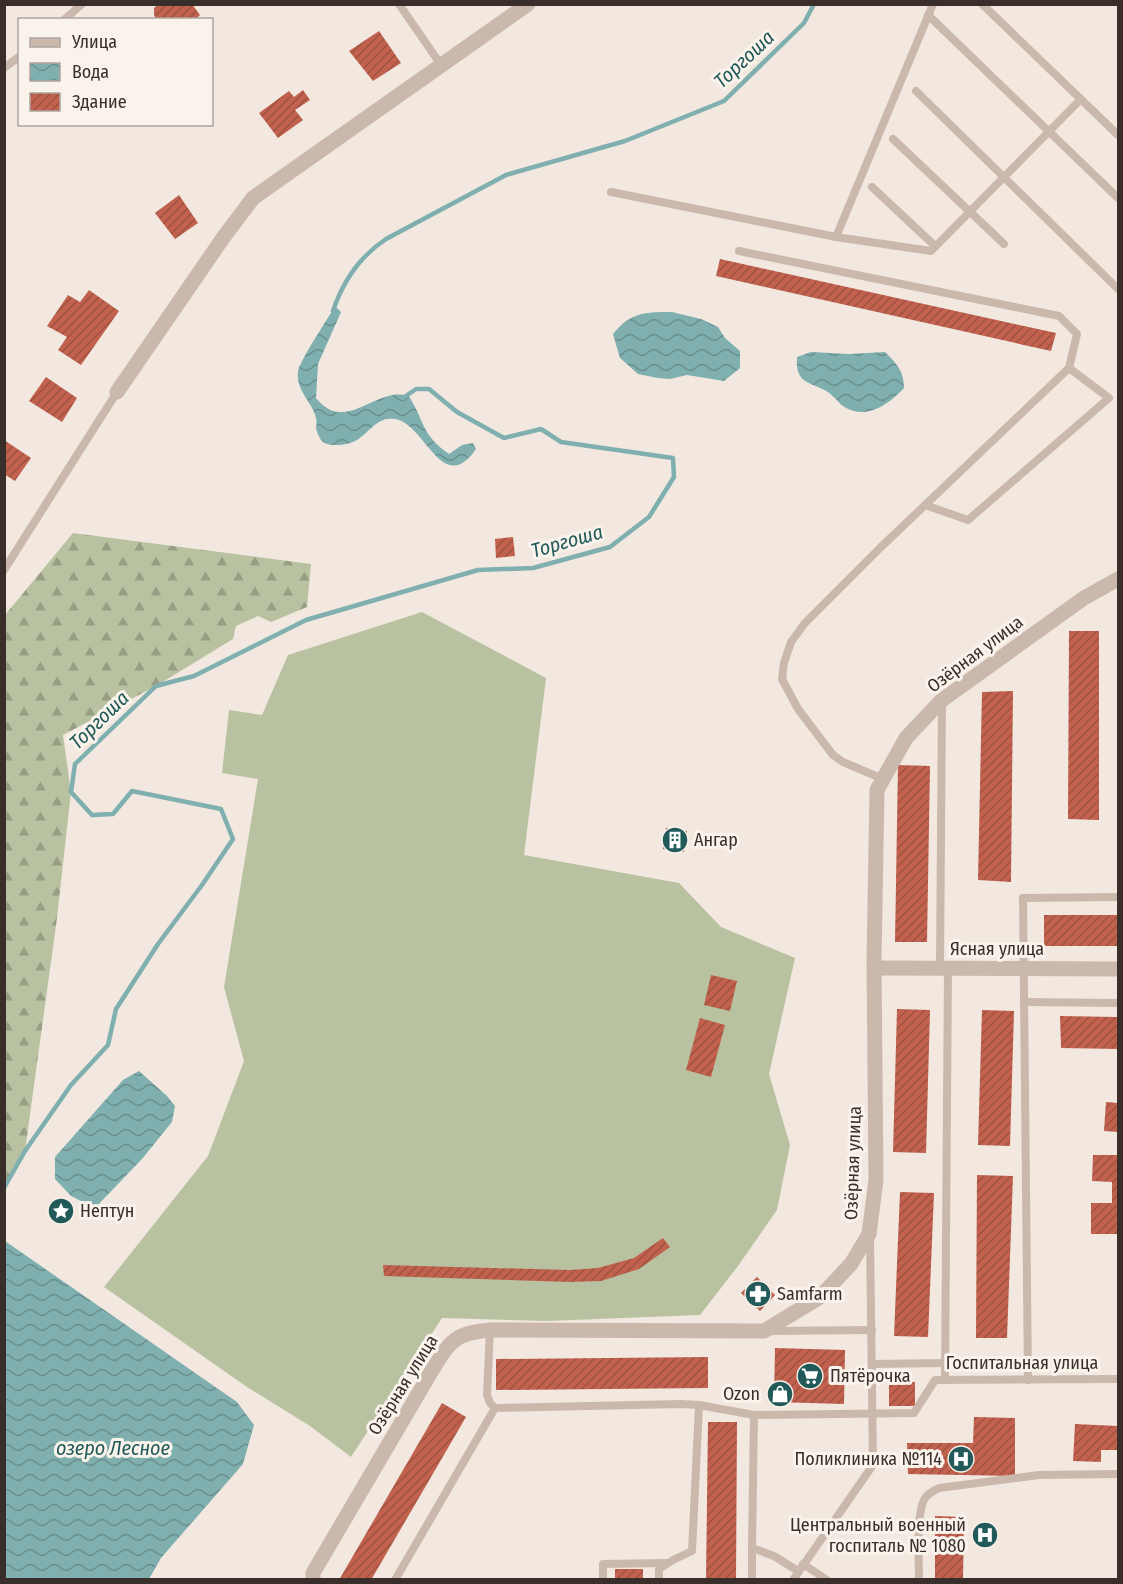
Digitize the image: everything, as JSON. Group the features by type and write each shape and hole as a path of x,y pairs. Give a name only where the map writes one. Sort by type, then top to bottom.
{"street":[{"path":"117,392 253,198 528,4"},
{"name":"Озёрная улица","path":"313,1580 313,1573 449,1343 468,1332 490,1330 764,1331 820,1298 851,1264 869,1234 876,1180 874,968 877,790 906,738 942,700 1084,598 1119,579"},
{"name":"Ясная улица","path":"874,968 1119,969"}],"lane":[{"path":"66,18 82,4"},
{"path":"399,4 441,65"},
{"path":"836,237 933,4"},
{"path":"982,4 1119,135"},
{"path":"928,15 1119,198"},
{"path":"4,68 18,58"},
{"path":"916,91 1119,289"},
{"path":"612,192 836,237 931,251 1081,99"},
{"path":"893,139 1004,244"},
{"path":"872,187 935,246"},
{"path":"739,251 1059,316 1077,334 1069,368 805,623 791,642 784,663 782,679 798,709 833,755 843,762 883,779"},
{"path":"925,505 968,520 1109,398 1069,368"},
{"path":"4,570 117,392"},
{"path":"942,700 945,1380"},
{"path":"1028,1380 1023,898 1119,897"},
{"path":"1024,1002 1119,1003"},
{"path":"793,1580 873,1465 869,1234"},
{"path":"490,1330 487,1395 495,1407 699,1406 753,1415 872,1414"},
{"path":"764,1331 872,1330"},
{"path":"872,1364 945,1363"},
{"name":"Госпитальная улица","path":"872,1414 914,1413 935,1380 1119,1379"},
{"path":"659,1580 659,1569 692,1551 699,1406"},
{"path":"395,1580 495,1407"},
{"path":"752,1580 753,1415"},
{"path":"917,1579 922,1506 927,1494 939,1488 1039,1475 1119,1474"},
{"path":"752,1548 826,1580"},
{"path":"603,1580 603,1564 668,1563"}],"green space":[{"path":"73,533 311,564 307,607 271,622 258,616 236,626 233,639 156,686 63,735 71,792 57,918 25,1151 5,1188 5,615"},
{"path":"422,612 546,678 524,855 679,883 721,927 795,958 769,1074 790,1145 777,1210 700,1315 547,1321 442,1318 351,1457 310,1426 247,1387 104,1287 208,1156 244,1061 224,987 258,779 222,773 229,710 262,715 288,655"}],"water":[{"path":"335,306 341,312 318,364 316,398 325,407 344,412 393,395 408,395 428,433 449,454 462,445 473,443 476,449 464,462 453,466 443,462 406,423 395,419 379,422 357,440 349,443 329,445 321,440 316,428 315,414 300,387 298,372 308,350"},
{"path":"654,312 672,312 701,319 718,327 725,338 740,351 740,368 724,381 687,375 670,379 638,374 620,358 613,334 632,317"},
{"path":"811,352 849,354 885,352 899,368 904,388 885,404 870,411 854,411 846,408 828,392 801,377 798,372 797,357"},
{"path":"139,1071 175,1106 172,1122 142,1159 95,1208 71,1196 55,1179 55,1157 123,1080"},
{"name":"озеро Лесное","path":"5,1241 237,1402 254,1425 243,1464 161,1558 149,1579 5,1579"}],"building":[{"path":"159,4 192,4 200,15 197,18 156,18 154,8"},
{"path":"379,31 401,63 373,81 349,51"},
{"path":"303,90 310,100 295,110 303,120 278,138 259,113 289,91 294,97"},
{"path":"179,195 198,223 175,239 155,213"},
{"path":"720,259 1056,333 1051,351 716,276"},
{"path":"89,290 119,311 81,365 58,350 67,337 47,326 68,295 80,302"},
{"path":"46,377 77,398 62,422 29,401"},
{"path":"4,440 31,458 15,481 4,474"},
{"path":"513,537 515,556 496,558 495,539"},
{"path":"1069,631 1099,631 1099,820 1068,819"},
{"path":"1013,691 1011,882 978,880 982,692"},
{"path":"898,765 930,766 927,942 895,942"},
{"name":"Ангар","path":"666,828 687,831 684,852 663,849"},
{"path":"1044,915 1118,915 1118,946 1044,946"},
{"path":"711,975 737,981 730,1011 704,1005"},
{"path":"897,1009 930,1010 926,1153 893,1152"},
{"path":"982,1010 1014,1011 1010,1146 978,1145"},
{"path":"1060,1016 1118,1017 1118,1049 1061,1048"},
{"path":"700,1018 725,1025 711,1077 686,1070"},
{"path":"1106,1102 1118,1103 1118,1132 1104,1131"},
{"path":"1093,1155 1118,1155 1118,1234 1091,1234 1091,1203 1112,1203 1112,1182 1092,1181"},
{"path":"977,1175 1013,1176 1007,1338 976,1338"},
{"path":"900,1192 934,1193 928,1337 894,1336"},
{"path":"663,1238 670,1247 639,1269 601,1281 384,1276 383,1265 570,1270 598,1268 634,1258"},
{"name":"Samfarm","path":"757,1277 775,1295 760,1311 741,1293"},
{"name":"Пятёрочка","path":"775,1348 845,1350 844,1404 774,1402"},
{"path":"708,1357 708,1388 496,1390 496,1359"},
{"path":"889,1381 915,1382 915,1406 889,1406"},
{"path":"442,1403 466,1417 371,1580 339,1580"},
{"name":"Поликлиника №114","path":"974,1417 1015,1418 1015,1476 908,1474 907,1443 973,1443"},
{"path":"708,1422 737,1422 736,1580 706,1580"},
{"path":"1075,1424 1118,1426 1118,1450 1101,1450 1101,1462 1073,1461"},
{"path":"935,1516 964,1517 963,1580 935,1580"},
{"path":"615,1569 643,1569 643,1580 615,1580"}],"waterway":[{"name":"Торгоша","path":"333,311 353,270 386,239 506,175 625,141 724,101 804,23 814,4"},
{"name":"Торгоша","path":"4,1188 25,1151 71,1085 108,1045 116,1009 158,944 233,839 221,809 132,791 113,814 92,815 71,792 75,764 156,686 194,676 306,620 478,570 533,568 610,547 649,517 674,477 673,458 561,442 541,429 504,438 457,412 429,389 416,389 403,398"}],"place":[{"name":"Ангар","path":"675,840"},
{"name":"Нептун","path":"61,1211"},
{"name":"Samfarm","path":"758,1294"},
{"name":"Пятёрочка","path":"810,1376"},
{"name":"Ozon","path":"780,1394"},
{"name":"Поликлиника №114","path":"961,1459"},
{"name":"Центральный военный госпиталь № 1080","path":"985,1535"}]}
